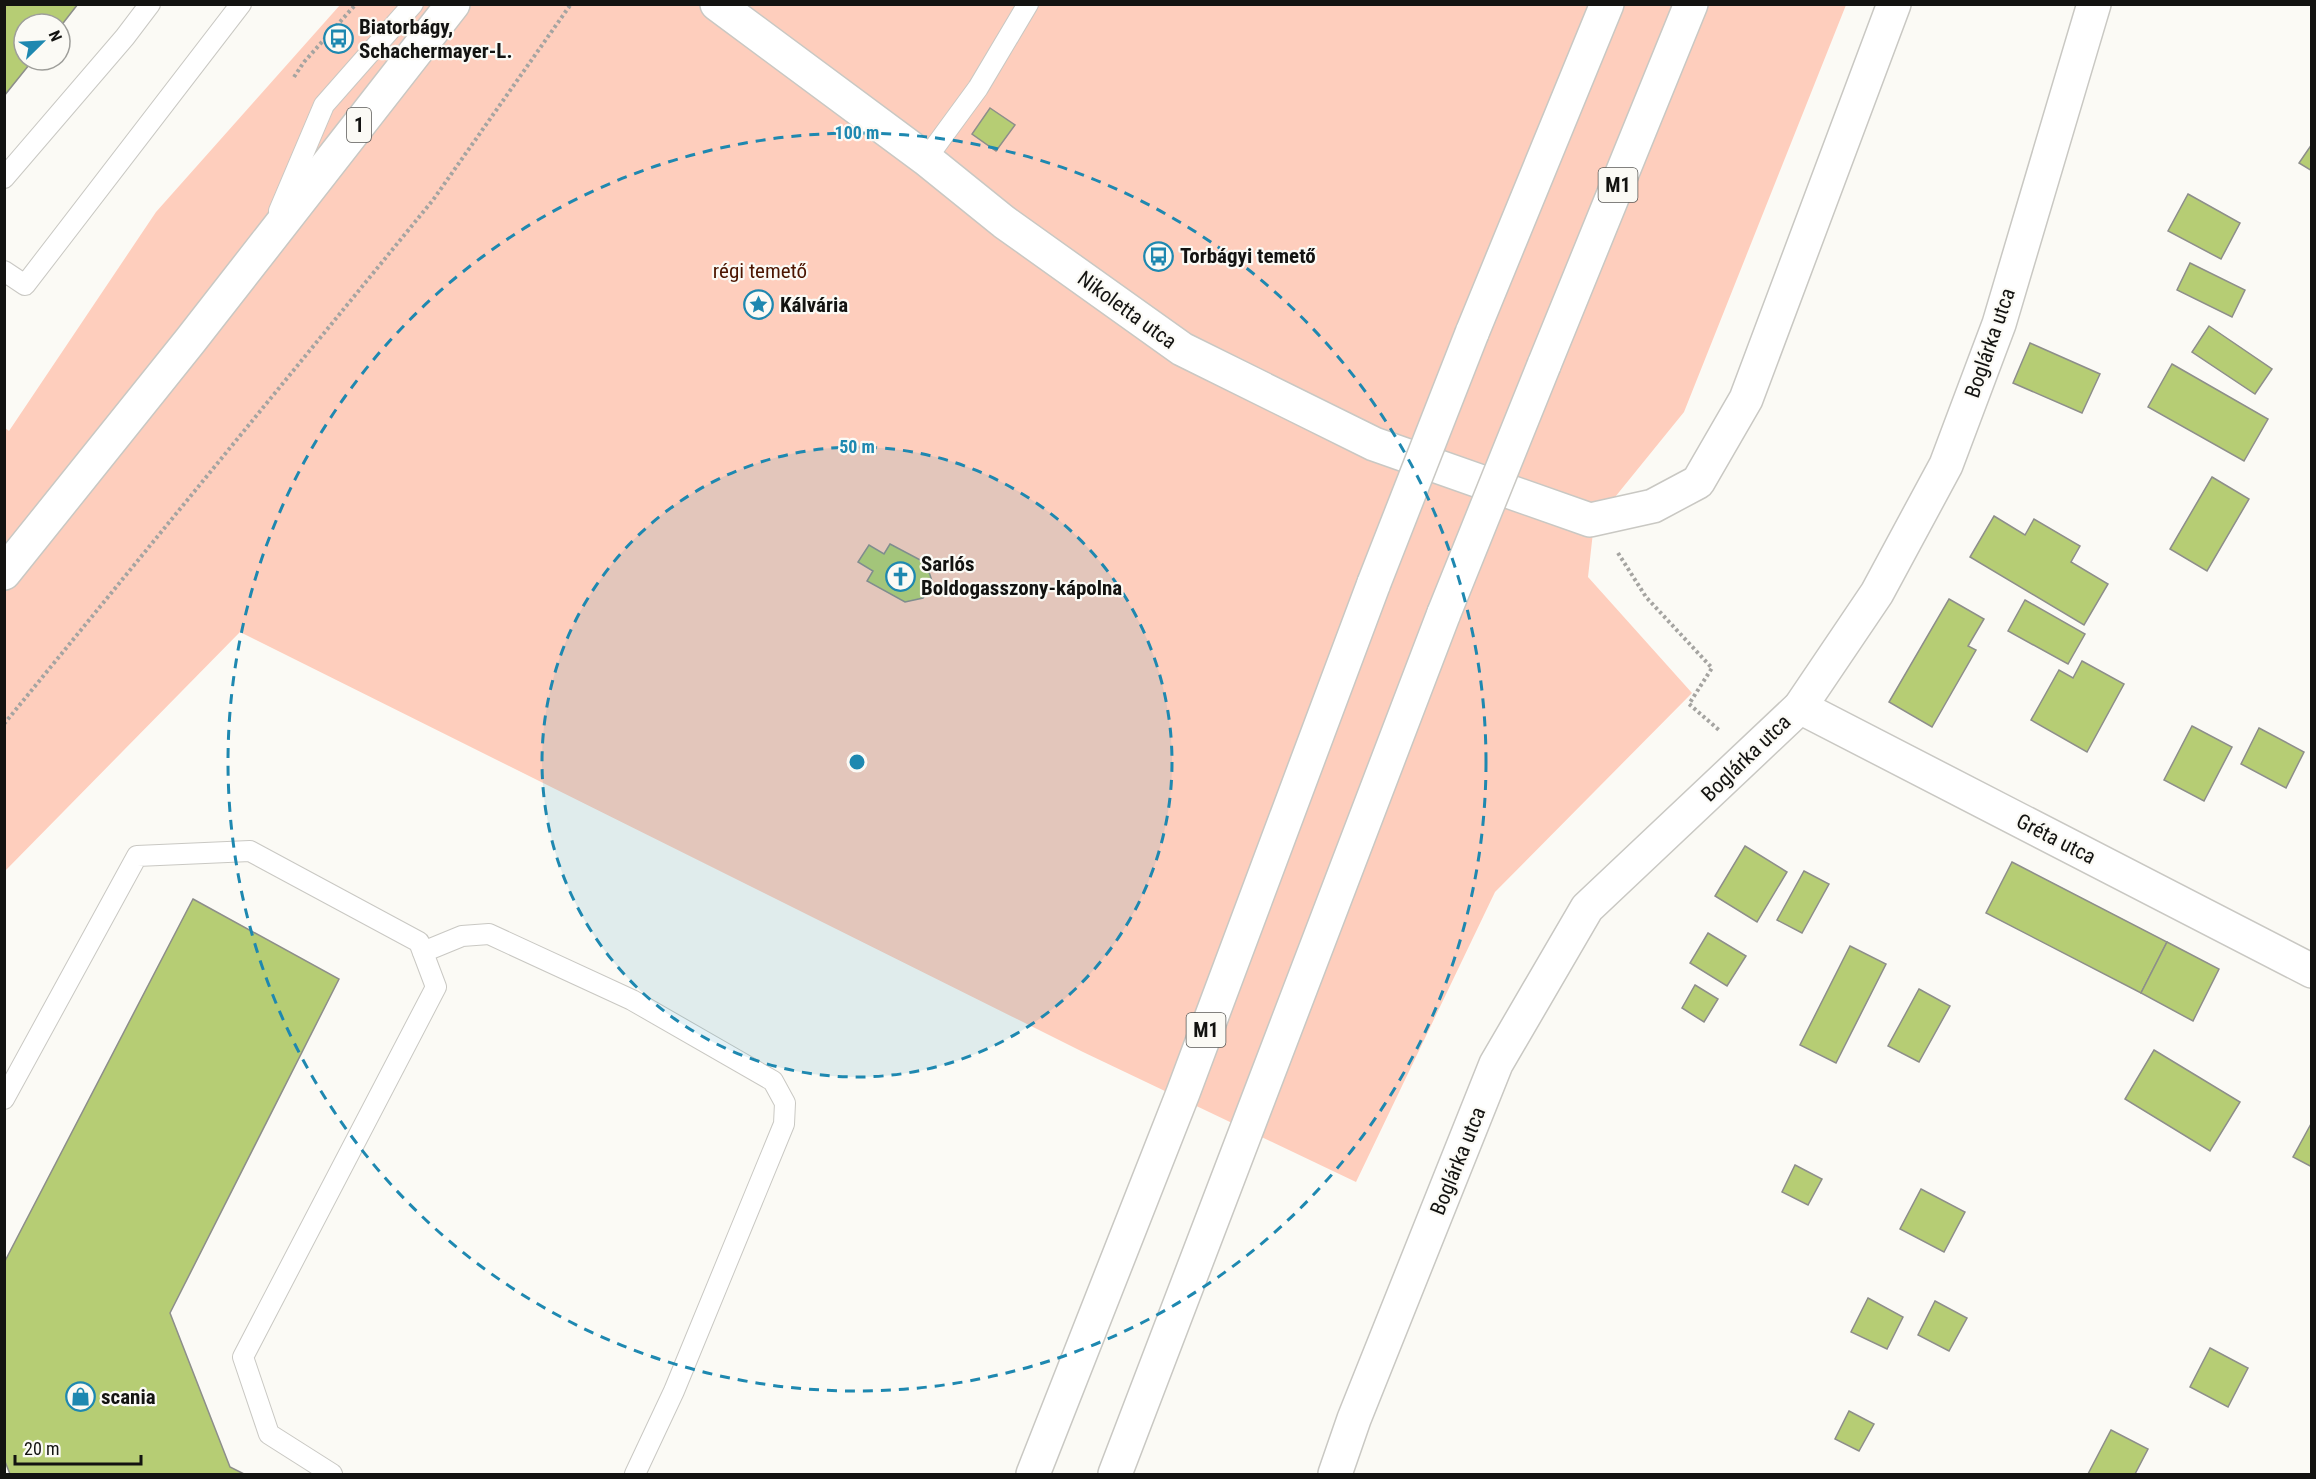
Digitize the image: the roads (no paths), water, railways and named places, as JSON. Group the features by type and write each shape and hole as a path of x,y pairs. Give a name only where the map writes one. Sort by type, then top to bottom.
{"main road":[{"name":"1","path":"4,573 453,4"},
{"name":"Nikoletta utca","path":"717,4 926,159 1004,222 1182,349 1374,444 1590,520 1653,506 1698,482 1746,399 1894,4"},
{"name":"M1","path":"1033,1474 1183,1093 1374,582 1472,333 1607,4"},
{"name":"M1","path":"1115,1474 1444,614 1691,4"},
{"name":"Boglárka utca","path":"1335,1474 1496,1064 1587,908 1800,707 1877,593 1946,465 1999,324 2094,4"},
{"name":"Gréta utca","path":"1800,707 2312,971"}],"lane":[{"path":"4,178 125,37 150,4"},
{"path":"4,271 25,285 241,4"},
{"path":"264,246 324,105 413,4"},
{"path":"926,159 978,88 1028,4"},
{"path":"4,1099 136,856 250,851 419,942 436,987 243,1357 269,1434 332,1474"},
{"path":"423,952 462,936 489,934 632,1000 773,1082 785,1103 784,1124 780,1134 674,1391 635,1474"}],"place":[{"name":"Biatorbágy, Schachermayer-L.","path":"338,39"},
{"name":"Torbágyi temető","path":"1159,256"},
{"name":"Kálvária","path":"759,305"},
{"name":"Sarlós Boldogasszony-kápolna","path":"900,576"},
{"name":"scania","path":"80,1397"}],"park label":[{"name":"régi temető","path":"760,271"}]}
